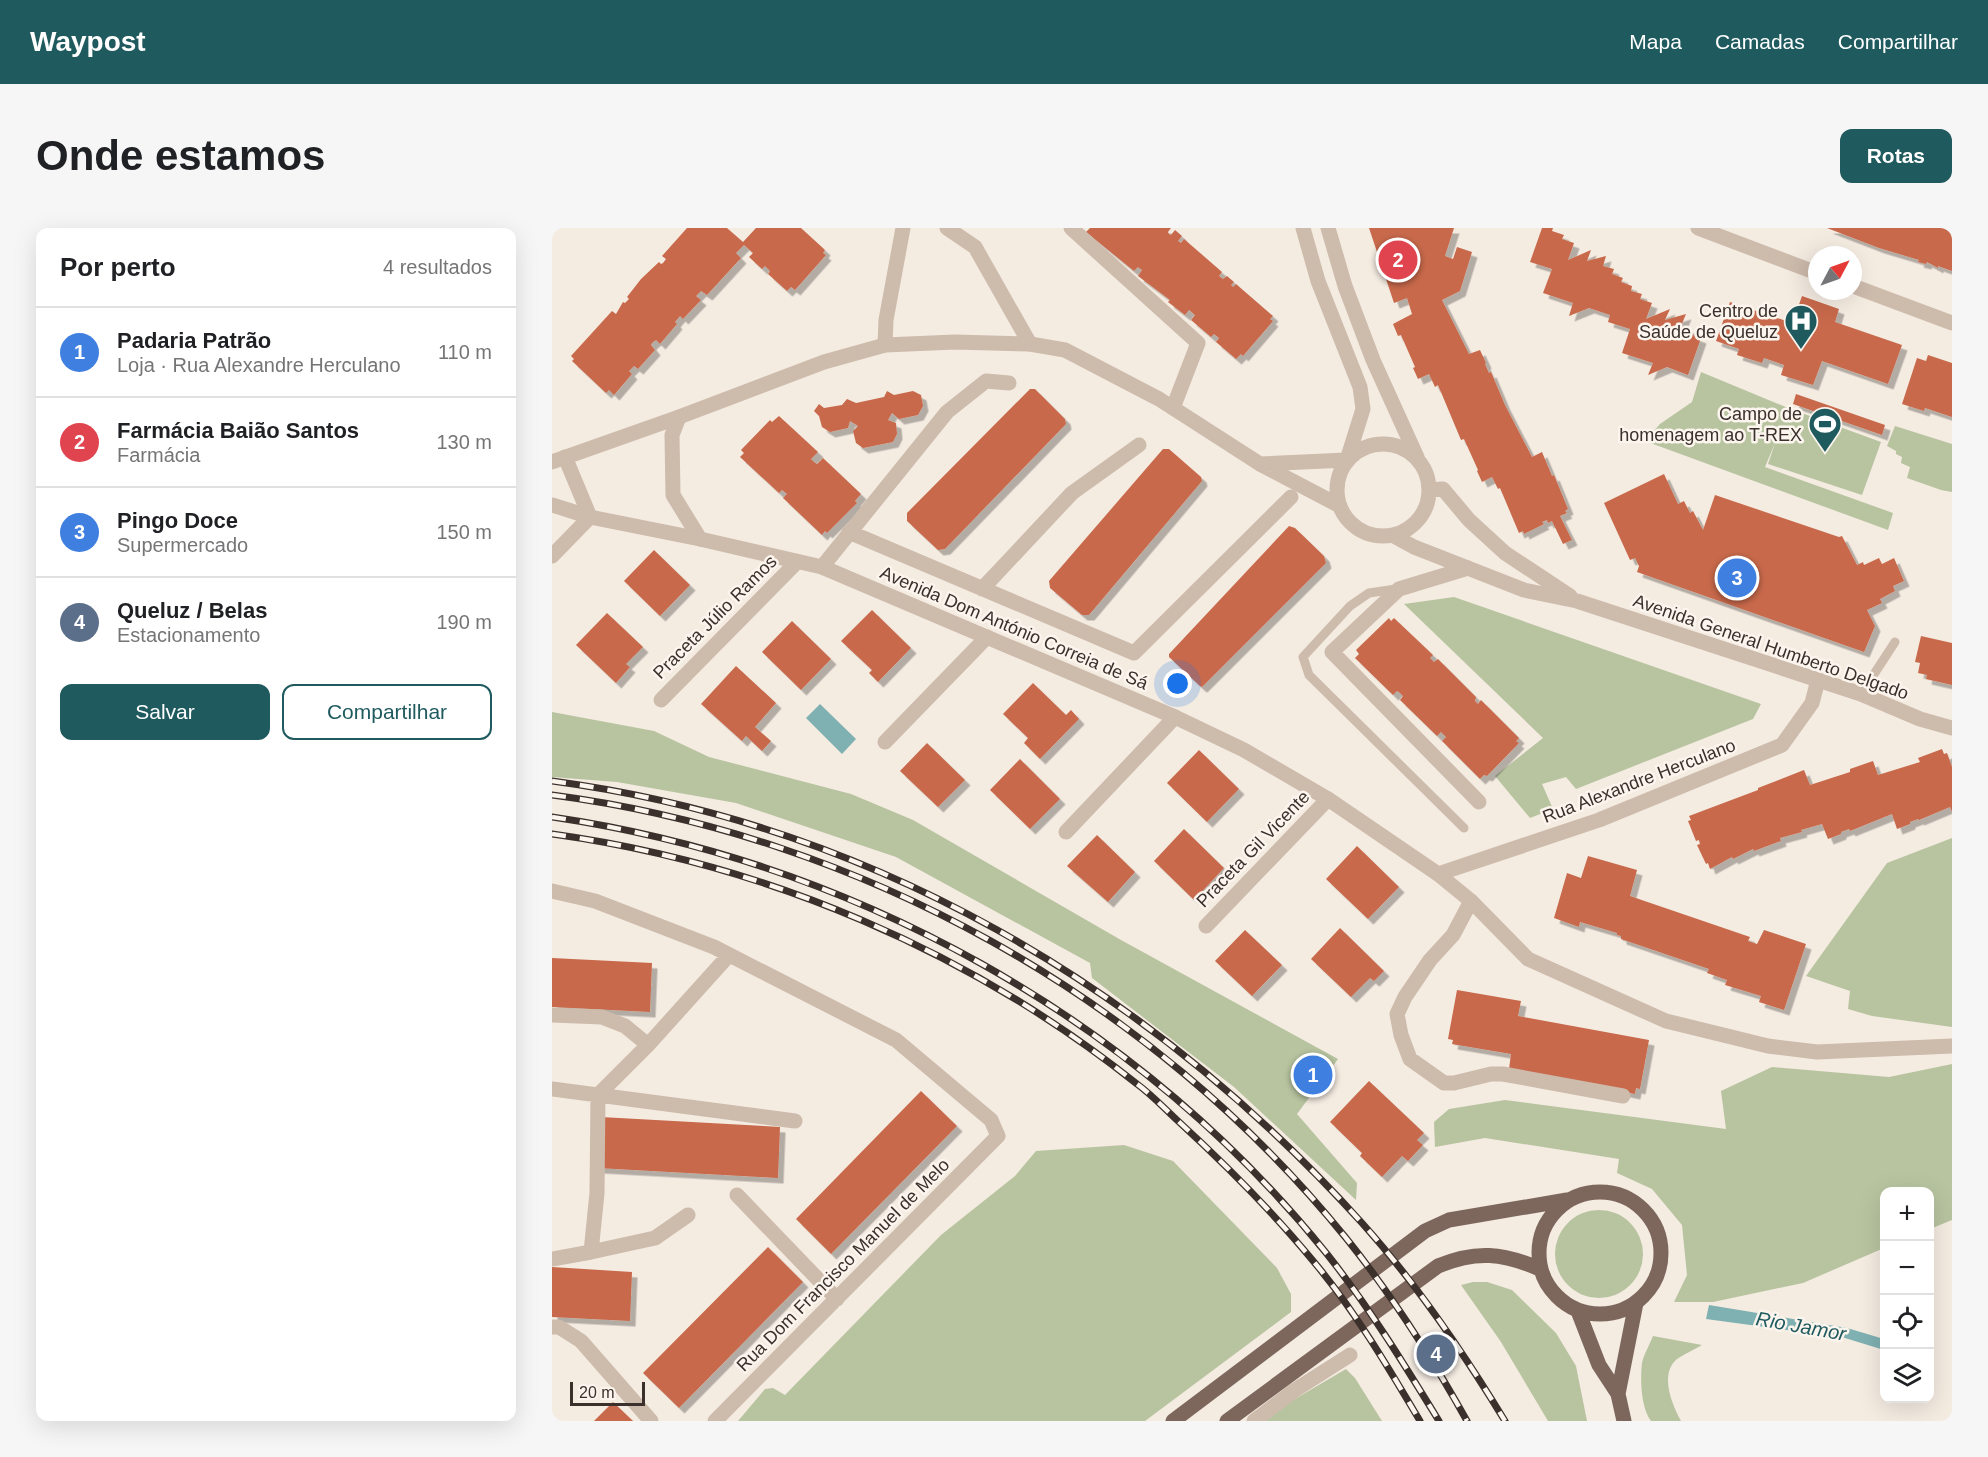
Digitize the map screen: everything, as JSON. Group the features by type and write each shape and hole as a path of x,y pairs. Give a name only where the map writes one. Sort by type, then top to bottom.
{"main road":[{"path":"1173,1421 1425,1231 1449,1220 1567,1200 1596,1191 1626,1197 1647,1213 1660,1237 1662,1259 1654,1284 1636,1303 1618,1312 1597,1315 1578,1311 1561,1301 1548,1287 1540,1269 1538,1249 1542,1230 1552,1213 1567,1200"},
{"path":"1227,1421 1438,1266 1452,1260 1500,1255 1540,1269"},
{"path":"1618,1394 1636,1303"},
{"path":"1578,1311 1599,1365 1618,1394 1624,1421"}],"street":[{"path":"885,345 886,320 903,228"},
{"path":"947,228 975,247 1030,344"},
{"path":"1071,228 1198,343 1173,408"},
{"path":"1303,228 1318,281 1360,387 1363,409 1347,460 1339,474 1337,491 1340,506 1348,520 1360,530 1375,536 1392,536 1407,530 1419,520 1427,505 1429,490 1426,474 1373,360 1328,228"},
{"path":"1698,228 1808,270"},
{"path":"1862,289 1952,323"},
{"path":"552,556 590,517 559,460 824,362 885,345 955,342 1030,344 1065,350 1173,408 1260,464 1340,506"},
{"path":"822,567 947,412 986,381 1009,383"},
{"path":"680,417 672,435 674,495 700,538"},
{"path":"1260,464 1347,460 1360,450 1374,444 1390,444 1406,450 1418,460"},
{"path":"982,589 1072,493 1139,445"},
{"name":"Avenida General Humberto Delgado","path":"1429,490 1443,489 1469,520 1505,553 1577,602"},
{"path":"849,532 1134,653 1290,497"},
{"name":"Avenida Dom António Correia de Sá","path":"552,505 590,517 700,538 822,567 1175,717 1244,750 1328,799 1438,874 1471,902 1528,959 1666,1021 1768,1046 1817,1052 1952,1046"},
{"name":"Avenida General Humberto Delgado","path":"1392,536 1414,547 1524,590 1577,602 1861,694 1920,719 1952,728"},
{"name":"Praceta Júlio Ramos","path":"661,700 797,562"},
{"path":"1468,568 1399,589 1332,652 1479,802"},
{"path":"885,742 987,637"},
{"name":"Rua Alexandre Herculano","path":"1438,874 1599,820 1782,745 1812,703 1818,680"},
{"path":"1066,832 1175,717"},
{"name":"Praceta Gil Vicente","path":"1206,926 1328,799"},
{"path":"552,891 595,901 714,947 729,955 648,1045 598,1095 597,1193 591,1252"},
{"path":"1471,902 1453,935 1430,960 1405,997 1397,1014 1401,1035 1410,1059 1444,1083 1454,1083 1491,1074 1503,1074 1623,1096"},
{"name":"Rua Dom Francisco Manuel de Melo","path":"715,1421 998,1136 991,1120 896,1040 729,955"},
{"path":"552,1015 602,1017 625,1026 648,1045"},
{"path":"552,1089 795,1122"},
{"path":"737,1195 837,1299"},
{"path":"552,1259 655,1238 688,1215"},
{"path":"552,1327 559,1327 581,1341 651,1421"},
{"path":"1254,1421 1295,1390 1350,1355"}],"lane":[{"path":"1399,589 1369,593 1350,606 1303,657 1309,675 1464,828"},
{"path":"1861,694 1895,642"}],"green space":[{"path":"1701,372 1788,408 1881,442 1862,495 1768,464 1775,443 1765,467 1893,513 1888,530 1645,441 1660,424 1692,402"},
{"path":"1895,426 1952,444 1952,492 1907,478 1910,467 1901,463 1902,457 1887,446"},
{"path":"1454,597 1761,704 1753,719 1576,789 1566,777 1542,784 1553,809 1530,818 1495,776 1543,738 1404,604"},
{"path":"552,712 654,731 709,757 851,794 913,820 1121,940 1338,1059 1297,1114 1357,1183 1356,1200 1234,1087 1092,978 1090,963 896,857 736,803 617,782 552,777"},
{"path":"1952,838 1952,1027 1872,1016 1848,1009 1850,991 1806,976 1887,863"},
{"path":"1952,1064 1952,1220 1934,1227 1934,1187 1880,1187 1880,1250 1803,1283 1713,1302 1674,1302 1687,1275 1682,1225 1652,1189 1617,1173 1619,1159 1485,1138 1435,1147 1434,1122 1449,1109 1505,1100 1726,1129 1721,1091 1772,1067 1889,1077"},
{"path":"1124,1145 1173,1161 1277,1268 1291,1294 1291,1312 1145,1421 738,1421 765,1389 773,1388 785,1395 941,1235 1015,1176 1036,1151"},
{"path":"1599,1210 1616,1214 1630,1223 1639,1237 1643,1254 1639,1271 1630,1285 1616,1294 1599,1298 1582,1294 1568,1285 1559,1271 1555,1254 1559,1237 1568,1223 1582,1214"},
{"path":"1487,1282 1512,1290 1556,1333 1576,1366 1587,1421 1548,1421 1501,1342 1461,1285"},
{"path":"1653,1336 1702,1345 1677,1359 1669,1373 1671,1398 1681,1421 1651,1421 1645,1409 1641,1385 1642,1363"},
{"path":"1346,1369 1355,1378 1382,1421 1263,1421 1276,1410"}],"water":[{"path":"820,704 856,739 842,754 806,718"},
{"name":"Rio Jamor","path":"1709,1305 1847,1328 1880,1338 1880,1349 1845,1338 1706,1319"}],"building":[{"path":"687,228 727,228 743,242 756,228 801,228 825,250 823,253 826,255 795,290 791,287 787,291 768,274 770,271 765,266 762,269 749,257 753,253 744,245 736,253 741,258 707,295 701,291 696,296 701,300 683,319 680,316 675,322 677,324 660,344 656,340 652,343 655,350 638,369 634,366 629,371 632,374 614,395 609,390 606,393 572,361 574,359 571,356 612,311 616,314 623,302 629,299 627,297 641,279 659,262 663,263 666,259 662,256"},
{"path":"1090,228 1171,228 1168,232 1171,235 1175,230 1182,236 1178,241 1181,243 1184,239 1222,272 1219,276 1223,279 1227,276 1234,282 1231,285 1233,287 1236,284 1273,316 1270,319 1273,321 1243,356 1241,354 1236,359 1216,342 1219,338 1214,334 1211,337 1191,320 1195,315 1189,310 1185,315 1168,302 1170,300 1138,276 1142,270 1138,267 1134,271 1086,232"},
{"path":"1369,228 1454,228 1445,256 1453,259 1457,247 1472,252 1460,291 1442,300 1469,354 1480,350 1489,373 1491,372 1532,457 1542,452 1568,509 1565,511 1567,513 1560,516 1572,540 1563,544 1552,521 1548,523 1547,520 1542,522 1544,524 1524,534 1523,531 1519,533 1500,488 1498,489 1492,477 1482,482 1438,385 1435,387 1429,374 1418,379 1401,335 1398,336 1393,324 1412,314 1407,298 1394,303"},
{"path":"1542,228 1553,228 1552,231 1564,235 1562,239 1574,243 1568,260 1591,250 1587,261 1606,256 1603,266 1614,269 1612,274 1623,278 1621,282 1632,286 1631,291 1642,294 1640,299 1652,303 1646,319 1670,309 1665,320 1686,314 1681,326 1692,329 1690,334 1701,338 1688,375 1667,367 1648,375 1653,363 1622,353 1630,329 1608,322 1610,315 1589,308 1569,316 1573,303 1543,293 1552,269 1530,262"},
{"path":"1827,228 1952,228 1952,271 1938,266 1938,268 1927,262 1926,264 1918,262 1919,260 1879,248"},
{"path":"1802,296 1839,309 1835,322 1902,345 1888,384 1822,361 1813,385 1781,375 1784,365 1764,358 1762,363 1737,355 1739,349 1716,341 1730,302 1798,325 1801,315 1796,313"},
{"path":"1928,355 1952,363 1952,417 1925,408 1924,411 1902,404 1917,358 1926,361"},
{"path":"1030,389 1035,389 1065,419 1066,424 945,549 938,550 907,521 907,513"},
{"path":"887,391 894,395 913,391 921,395 923,406 918,415 899,419 892,413 888,420 896,423 897,434 893,442 863,448 856,443 853,431 858,426 850,421 848,428 830,432 822,427 819,416 814,411 819,404 824,408 842,405 847,399 856,403 884,397"},
{"path":"1796,394 1885,425 1882,435 1793,404"},
{"path":"779,416 818,452 811,459 814,462 817,464 823,458 861,494 855,501 857,503 827,533 825,531 822,535 783,498 787,494 782,490 779,493 740,457 744,453 741,450 770,420 772,422"},
{"path":"1163,449 1169,449 1201,477 1202,481 1089,615 1082,615 1050,588 1049,581"},
{"path":"1664,474 1678,504 1684,501 1690,513 1693,511 1703,530 1715,495 1839,537 1842,536 1857,565 1863,562 1864,565 1879,558 1882,564 1894,558 1904,581 1893,586 1895,591 1880,599 1882,603 1867,610 1875,626 1864,652 1637,572 1639,566 1635,558 1630,560 1604,503"},
{"path":"1289,526 1295,528 1324,556 1326,563 1202,687 1200,686 1169,657 1169,654"},
{"path":"654,550 690,585 660,616 624,581"},
{"path":"872,610 911,648 878,682 869,673 872,670 841,641"},
{"path":"607,613 643,647 626,664 630,667 616,683 576,645"},
{"path":"1389,618 1391,621 1394,618 1433,655 1430,658 1434,662 1438,659 1476,697 1475,701 1478,704 1481,700 1519,738 1516,741 1519,743 1487,776 1484,775 1480,779 1442,741 1446,737 1441,732 1437,736 1400,700 1403,696 1400,693 1397,691 1393,695 1355,658 1359,654 1356,650"},
{"path":"792,621 831,659 801,690 762,652"},
{"path":"1921,636 1952,643 1952,685 1926,679 1927,675 1918,673 1920,663 1915,662"},
{"path":"736,666 776,703 755,727 771,741 762,751 746,736 742,741 701,704"},
{"path":"1033,683 1066,715 1071,710 1079,719 1040,759 1024,743 1028,738 1003,714"},
{"path":"927,743 965,780 938,807 900,771"},
{"path":"1942,749 1944,754 1947,753 1952,767 1952,812 1950,807 1897,829 1892,814 1828,839 1822,824 1780,838 1781,841 1754,851 1753,849 1733,859 1732,857 1710,869 1697,845 1700,844 1699,840 1696,841 1688,821 1691,820 1689,816 1804,770 1810,785 1850,772 1850,769 1873,761 1878,775 1920,762 1918,758"},
{"path":"1199,750 1239,789 1207,822 1167,783"},
{"path":"1020,759 1060,799 1030,829 990,790"},
{"path":"1184,829 1224,868 1194,900 1154,861"},
{"path":"1097,835 1135,872 1108,902 1067,866"},
{"path":"1357,846 1399,887 1368,919 1326,879"},
{"path":"1588,856 1637,870 1630,896 1750,937 1748,941 1757,944 1764,930 1806,944 1784,1010 1759,1002 1761,996 1725,985 1727,980 1707,973 1709,969 1621,939 1617,933 1580,922 1579,927 1554,918 1567,873 1581,878"},
{"path":"1340,928 1384,971 1374,981 1370,978 1351,997 1311,959"},
{"path":"1245,930 1282,965 1252,996 1215,961"},
{"path":"552,958 652,963 650,1012 552,1007"},
{"path":"1457,990 1521,1001 1518,1016 1649,1040 1640,1089 1636,1088 1635,1094 1509,1069 1511,1054 1452,1044 1453,1040 1448,1039"},
{"path":"1314,1061 1324,1072 1310,1084 1297,1069 1305,1062 1309,1066"},
{"path":"1369,1081 1424,1133 1417,1140 1423,1145 1408,1161 1402,1156 1382,1177 1360,1156 1362,1153 1330,1122"},
{"path":"921,1091 957,1126 831,1254 796,1219"},
{"path":"601,1117 780,1127 778,1178 598,1168"},
{"path":"768,1247 803,1282 679,1408 643,1373"},
{"path":"552,1267 632,1272 630,1321 552,1317"},
{"path":"613,1402 633,1421 594,1421"}],"railway":[{"path":"552,781 669,802 782,835 891,877 996,929 1096,991 1190,1060 1279,1138 1362,1223 1438,1319 1473,1369 1505,1421"},
{"path":"552,795 666,816 778,847 887,889 991,941 1090,1002 1183,1073 1268,1151 1346,1238 1379,1281 1425,1350 1467,1421"},
{"path":"552,817 664,839 773,871 879,912 980,963 1077,1023 1168,1092 1251,1169 1327,1254 1357,1294 1439,1421"},
{"path":"552,834 631,848 709,867 786,891 861,920 934,954 1005,993 1073,1036 1153,1097 1266,1207 1314,1262 1343,1300 1420,1421"}],"place":[{"name":"Farmácia Baião Santos","path":"1398,260"},
{"name":"Centro de Saúde de Queluz","path":"1801,350"},
{"name":"Campo de homenagem ao T-REX","path":"1825,453"},
{"name":"Pingo Doce","path":"1737,578"},
{"name":"Padaria Patrão","path":"1313,1075"},
{"name":"Queluz / Belas","path":"1436,1354"}]}
